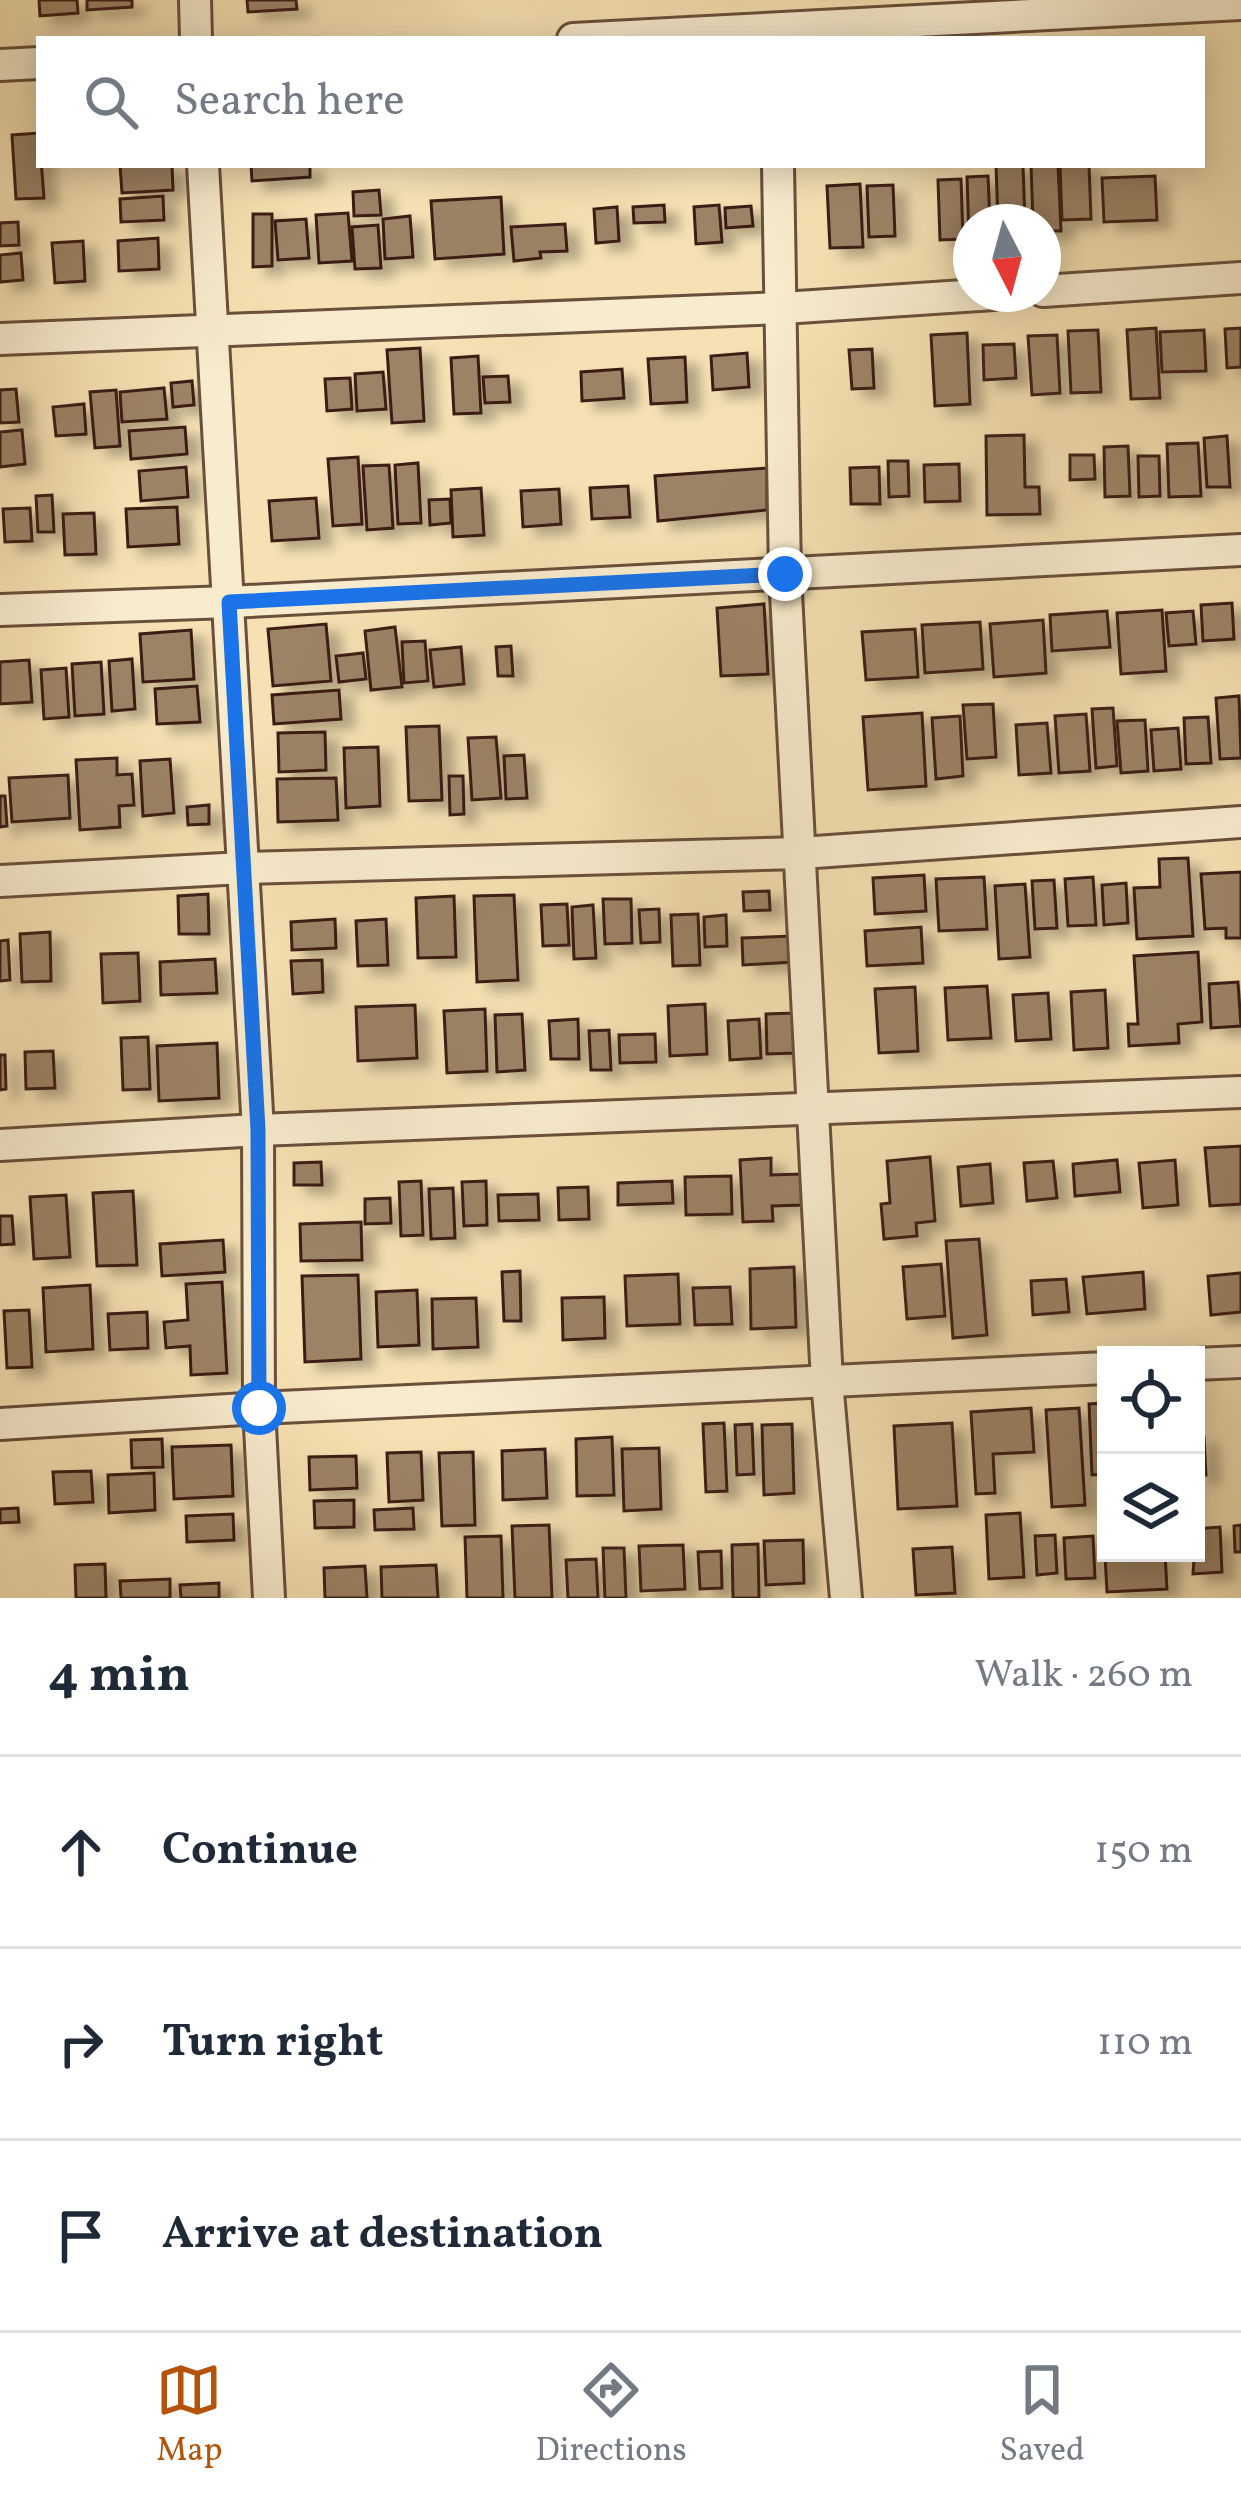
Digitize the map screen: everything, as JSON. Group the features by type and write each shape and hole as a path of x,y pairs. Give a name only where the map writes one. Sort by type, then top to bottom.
{"street":[{"path":"195,0 196,36"},
{"path":"610,36 773,23 1241,4"},
{"path":"0,65 36,63"},
{"path":"203,168 258,1130 259,1408 268,1598"},
{"path":"778,168 785,574 827,1381 846,1598"},
{"path":"1061,290 1241,278"},
{"path":"0,339 783,308 953,297"},
{"path":"0,610 1241,550"},
{"path":"0,881 243,868 801,854 1241,822"},
{"path":"0,1145 258,1130 1241,1092"},
{"path":"1205,1364 1241,1362"},
{"path":"0,1424 1097,1369"}],"building":[{"path":"39,0 77,0 78,13 40,16"},
{"path":"87,0 132,0 132,7 87,10"},
{"path":"247,0 296,0 297,9 248,12"},
{"path":"36,133 36,168 42,168 44,198 16,199 12,135"},
{"path":"120,168 172,168 173,190 122,193"},
{"path":"251,168 310,168 310,177 252,181"},
{"path":"996,168 1023,168 1024,204 997,204"},
{"path":"1031,168 1058,168 1060,204 1032,204"},
{"path":"1060,168 1089,168 1091,219 1062,220"},
{"path":"988,176 989,204 968,204 967,177"},
{"path":"1155,176 1157,220 1104,222 1102,178"},
{"path":"961,179 962,204 953,204 953,239 940,240 938,180"},
{"path":"860,184 863,247 830,248 827,186"},
{"path":"893,185 895,236 869,237 867,186"},
{"path":"379,190 381,215 354,216 353,192"},
{"path":"163,196 164,220 121,222 120,199"},
{"path":"501,197 504,254 435,259 431,201"},
{"path":"664,205 665,222 634,223 633,207"},
{"path":"719,205 722,242 696,244 694,207"},
{"path":"751,206 753,226 726,228 725,208"},
{"path":"617,207 619,241 596,243 594,209"},
{"path":"348,213 352,261 319,263 316,215"},
{"path":"253,214 272,214 272,266 253,267"},
{"path":"410,216 413,257 385,259 383,219"},
{"path":"306,219 309,258 278,260 275,221"},
{"path":"18,222 19,245 0,246 0,223"},
{"path":"565,224 567,251 540,252 541,258 514,261 511,227"},
{"path":"378,225 381,268 355,269 352,227"},
{"path":"158,238 159,269 119,271 118,241"},
{"path":"83,241 85,281 55,283 52,243"},
{"path":"21,253 23,280 0,282 0,255"},
{"path":"1156,328 1160,398 1131,399 1127,330"},
{"path":"1241,328 1241,367 1227,368 1225,329"},
{"path":"1098,330 1101,392 1071,393 1068,331"},
{"path":"1204,330 1206,371 1162,372 1160,332"},
{"path":"967,333 970,404 935,406 931,335"},
{"path":"1057,335 1060,393 1032,395 1028,336"},
{"path":"1014,344 1016,378 984,380 983,345"},
{"path":"420,348 424,421 392,423 387,350"},
{"path":"872,349 874,388 852,389 849,350"},
{"path":"747,353 749,387 713,390 711,356"},
{"path":"478,356 481,413 454,414 451,358"},
{"path":"685,357 687,402 651,404 648,359"},
{"path":"622,369 624,398 582,401 581,372"},
{"path":"383,372 386,409 357,411 355,374"},
{"path":"508,376 510,402 485,403 483,377"},
{"path":"350,378 352,409 327,411 325,379"},
{"path":"192,381 194,405 173,407 171,383"},
{"path":"164,388 167,419 122,422 120,392"},
{"path":"16,389 19,422 0,423 0,390"},
{"path":"116,390 120,446 95,448 90,392"},
{"path":"84,404 86,434 56,436 53,407"},
{"path":"185,427 187,454 131,459 129,431"},
{"path":"22,430 25,464 0,467 0,432"},
{"path":"1024,435 1025,487 1039,487 1040,514 987,515 986,436"},
{"path":"1227,436 1230,487 1207,487 1204,438"},
{"path":"1198,443 1201,496 1169,497 1167,444"},
{"path":"1128,446 1130,496 1105,497 1104,447"},
{"path":"1070,455 1094,455 1095,479 1070,480"},
{"path":"1138,456 1159,456 1160,496 1139,497"},
{"path":"358,457 362,524 333,526 328,459"},
{"path":"888,461 908,461 909,496 889,497"},
{"path":"418,463 421,523 398,524 395,465"},
{"path":"959,464 960,501 925,502 924,465"},
{"path":"389,465 393,528 367,530 363,466"},
{"path":"186,467 188,497 141,501 139,471"},
{"path":"879,467 880,504 851,504 850,468"},
{"path":"767,468 767,510 658,521 655,476"},
{"path":"628,486 630,517 592,519 590,488"},
{"path":"481,488 484,535 453,537 451,490"},
{"path":"559,489 561,524 523,527 521,491"},
{"path":"52,495 54,532 38,532 36,496"},
{"path":"316,498 319,538 272,541 269,501"},
{"path":"450,499 451,523 430,525 429,500"},
{"path":"177,507 179,544 128,547 126,509"},
{"path":"30,508 32,541 5,542 3,509"},
{"path":"94,513 96,554 65,555 63,514"},
{"path":"1232,603 1234,639 1203,641 1201,605"},
{"path":"764,604 768,674 721,676 717,608"},
{"path":"1162,610 1166,671 1121,674 1117,613"},
{"path":"1107,611 1110,647 1052,651 1050,615"},
{"path":"1193,611 1196,644 1169,646 1166,613"},
{"path":"1043,620 1046,673 994,677 990,624"},
{"path":"980,622 983,669 925,673 922,625"},
{"path":"326,624 331,681 273,686 268,629"},
{"path":"395,627 402,687 371,690 365,631"},
{"path":"915,629 918,677 866,680 862,632"},
{"path":"191,630 194,679 143,682 140,634"},
{"path":"425,641 428,681 404,683 402,642"},
{"path":"511,646 513,676 498,676 496,647"},
{"path":"461,647 464,684 434,687 430,650"},
{"path":"363,653 366,679 339,682 336,656"},
{"path":"132,659 135,709 112,711 109,661"},
{"path":"29,660 32,702 0,704 0,662"},
{"path":"101,662 104,714 75,716 72,664"},
{"path":"66,668 69,717 44,719 41,670"},
{"path":"197,686 200,722 157,724 155,689"},
{"path":"339,690 341,719 274,724 272,695"},
{"path":"1239,696 1241,758 1220,759 1216,698"},
{"path":"993,704 996,757 967,759 963,705"},
{"path":"1113,708 1117,766 1096,768 1092,709"},
{"path":"922,713 926,786 868,790 863,717"},
{"path":"1086,714 1090,771 1059,773 1055,716"},
{"path":"960,716 963,776 936,779 932,718"},
{"path":"1208,717 1211,763 1186,764 1184,718"},
{"path":"1145,720 1148,771 1121,773 1117,721"},
{"path":"1047,723 1051,773 1019,775 1016,725"},
{"path":"439,726 442,800 409,801 406,727"},
{"path":"1178,728 1181,769 1154,771 1151,730"},
{"path":"325,732 326,770 279,772 278,733"},
{"path":"496,737 501,798 472,800 468,738"},
{"path":"378,747 380,806 346,808 344,748"},
{"path":"524,755 527,798 506,799 504,756"},
{"path":"117,758 117,775 132,774 134,805 119,806 120,827 80,830 76,760"},
{"path":"170,759 174,813 143,816 140,761"},
{"path":"68,775 70,818 12,822 9,778"},
{"path":"449,776 463,776 464,814 450,815"},
{"path":"336,778 338,820 278,822 277,779"},
{"path":"0,796 5,796 7,826 0,827"},
{"path":"209,805 209,824 188,825 187,807"},
{"path":"1188,858 1193,936 1137,939 1134,888 1160,887 1159,859"},
{"path":"1241,872 1241,938 1226,938 1226,928 1205,929 1201,874"},
{"path":"924,875 926,911 875,914 873,878"},
{"path":"984,877 987,929 939,931 936,879"},
{"path":"1093,877 1096,925 1068,926 1065,879"},
{"path":"1054,880 1057,928 1035,929 1032,881"},
{"path":"1126,883 1128,923 1104,925 1102,885"},
{"path":"1025,884 1030,957 999,959 995,886"},
{"path":"769,891 770,910 744,911 743,892"},
{"path":"208,894 209,934 179,934 178,896"},
{"path":"514,895 518,980 477,982 474,896"},
{"path":"454,896 456,957 418,958 416,898"},
{"path":"603,899 631,899 632,943 605,944"},
{"path":"567,904 569,945 543,946 541,905"},
{"path":"593,905 596,958 574,959 572,907"},
{"path":"659,909 660,942 641,943 639,910"},
{"path":"698,914 700,965 673,966 671,915"},
{"path":"726,915 727,946 705,947 704,917"},
{"path":"335,919 336,948 292,950 291,922"},
{"path":"386,919 388,965 358,966 356,921"},
{"path":"921,927 923,963 867,966 865,931"},
{"path":"50,932 51,981 22,982 20,934"},
{"path":"793,936 794,962 743,965 742,938"},
{"path":"8,940 10,980 0,981 0,941"},
{"path":"1198,952 1202,1022 1178,1024 1179,1043 1129,1046 1128,1024 1138,1024 1134,956"},
{"path":"138,953 140,1001 103,1003 101,954"},
{"path":"215,959 217,993 161,995 160,962"},
{"path":"322,960 323,992 293,994 291,961"},
{"path":"1238,982 1241,1026 1211,1028 1209,984"},
{"path":"987,986 991,1038 948,1040 945,988"},
{"path":"915,987 918,1051 879,1053 875,989"},
{"path":"1105,990 1108,1048 1074,1050 1071,992"},
{"path":"1048,993 1051,1039 1016,1041 1013,995"},
{"path":"705,1004 707,1054 670,1056 668,1006"},
{"path":"415,1005 417,1058 358,1061 356,1007"},
{"path":"485,1009 487,1071 447,1073 444,1011"},
{"path":"795,1013 797,1053 767,1054 766,1014"},
{"path":"522,1014 525,1070 497,1072 495,1015"},
{"path":"578,1019 579,1059 551,1059 549,1021"},
{"path":"759,1019 761,1058 730,1060 728,1021"},
{"path":"609,1030 611,1070 591,1070 589,1031"},
{"path":"655,1034 656,1062 620,1063 619,1035"},
{"path":"148,1037 150,1089 123,1090 121,1038"},
{"path":"217,1043 219,1098 159,1101 157,1046"},
{"path":"53,1051 55,1088 26,1089 25,1052"},
{"path":"0,1055 5,1055 6,1089 0,1090"},
{"path":"1241,1146 1241,1204 1210,1206 1205,1148"},
{"path":"930,1157 935,1221 916,1223 917,1236 884,1239 881,1204 890,1203 887,1161"},
{"path":"771,1158 771,1175 802,1174 803,1205 772,1206 773,1221 743,1222 740,1160"},
{"path":"1117,1160 1120,1192 1075,1196 1073,1164"},
{"path":"1175,1160 1178,1205 1143,1208 1139,1163"},
{"path":"1053,1161 1057,1198 1027,1201 1024,1163"},
{"path":"321,1162 322,1185 294,1185 294,1163"},
{"path":"990,1164 993,1203 961,1206 958,1167"},
{"path":"731,1176 732,1214 686,1215 685,1177"},
{"path":"421,1181 423,1235 401,1236 399,1182"},
{"path":"486,1181 487,1225 464,1226 462,1182"},
{"path":"672,1181 673,1203 618,1205 618,1183"},
{"path":"588,1187 589,1219 559,1220 558,1188"},
{"path":"453,1188 455,1238 431,1239 429,1189"},
{"path":"133,1191 137,1265 97,1266 93,1193"},
{"path":"538,1194 539,1220 499,1221 498,1195"},
{"path":"66,1195 70,1257 34,1259 30,1197"},
{"path":"390,1198 391,1223 365,1224 365,1199"},
{"path":"0,1216 12,1216 14,1244 0,1245"},
{"path":"361,1222 362,1260 301,1261 300,1224"},
{"path":"979,1239 987,1335 953,1338 946,1241"},
{"path":"223,1240 225,1272 162,1276 160,1244"},
{"path":"941,1264 945,1316 907,1319 903,1267"},
{"path":"794,1267 796,1327 751,1329 750,1269"},
{"path":"520,1271 521,1321 504,1321 502,1272"},
{"path":"1143,1272 1145,1309 1087,1314 1083,1277"},
{"path":"1241,1273 1241,1312 1211,1315 1208,1276"},
{"path":"678,1274 680,1324 627,1326 625,1276"},
{"path":"358,1275 361,1359 305,1362 302,1276"},
{"path":"1066,1279 1069,1312 1033,1315 1031,1281"},
{"path":"222,1282 227,1373 191,1375 190,1346 166,1348 164,1322 188,1320 186,1284"},
{"path":"90,1285 93,1349 46,1352 43,1288"},
{"path":"730,1287 732,1324 695,1325 693,1288"},
{"path":"417,1290 419,1345 378,1347 376,1292"},
{"path":"604,1297 605,1338 563,1340 562,1298"},
{"path":"476,1298 478,1347 433,1349 432,1299"},
{"path":"29,1310 32,1367 7,1368 4,1311"},
{"path":"147,1312 148,1348 110,1350 108,1314"},
{"path":"1089,1404 1097,1404 1097,1475 1092,1475"},
{"path":"1031,1408 1034,1452 993,1454 995,1493 976,1494 971,1412"},
{"path":"1079,1408 1085,1505 1052,1507 1046,1410"},
{"path":"724,1423 727,1491 706,1492 703,1424"},
{"path":"952,1423 957,1506 898,1509 894,1426"},
{"path":"752,1424 754,1474 737,1475 735,1425"},
{"path":"792,1424 794,1493 764,1495 762,1425"},
{"path":"612,1437 614,1495 577,1496 576,1439"},
{"path":"162,1439 163,1467 132,1468 131,1440"},
{"path":"231,1445 233,1496 174,1499 172,1447"},
{"path":"659,1448 661,1509 624,1511 622,1449"},
{"path":"545,1449 547,1498 503,1500 502,1451"},
{"path":"421,1452 423,1500 389,1502 387,1453"},
{"path":"473,1452 475,1525 442,1526 439,1453"},
{"path":"356,1456 357,1488 310,1490 309,1457"},
{"path":"91,1471 93,1502 55,1504 53,1472"},
{"path":"154,1473 155,1510 109,1513 108,1475"},
{"path":"354,1500 354,1527 315,1528 314,1501"},
{"path":"18,1508 19,1522 0,1523 0,1509"},
{"path":"413,1508 414,1529 375,1530 374,1510"},
{"path":"1020,1513 1024,1577 989,1579 986,1515"},
{"path":"233,1514 234,1540 187,1542 186,1516"},
{"path":"549,1525 552,1598 515,1598 512,1526"},
{"path":"1241,1525 1241,1552 1235,1552 1234,1526"},
{"path":"1220,1527 1222,1572 1193,1574 1194,1562 1205,1562 1205,1528"},
{"path":"1055,1535 1057,1573 1037,1575 1035,1536"},
{"path":"501,1536 503,1598 467,1598 465,1537"},
{"path":"1093,1536 1095,1578 1066,1579 1064,1538"},
{"path":"803,1540 804,1583 766,1585 764,1541"},
{"path":"758,1544 759,1598 733,1598 732,1545"},
{"path":"683,1545 685,1589 641,1591 639,1546"},
{"path":"952,1547 955,1593 916,1595 913,1549"},
{"path":"603,1548 624,1548 626,1598 605,1598"},
{"path":"721,1551 722,1588 700,1589 698,1552"},
{"path":"596,1559 598,1598 568,1598 566,1560"},
{"path":"1105,1562 1166,1562 1167,1589 1107,1592"},
{"path":"105,1564 106,1598 76,1598 75,1565"},
{"path":"436,1565 438,1598 382,1598 381,1567"},
{"path":"365,1566 367,1598 325,1598 324,1568"},
{"path":"170,1579 170,1598 121,1598 120,1581"},
{"path":"219,1583 219,1598 181,1598 180,1585"}],"route":[{"path":"259,1408 258,1130 229,602 785,574"}]}
